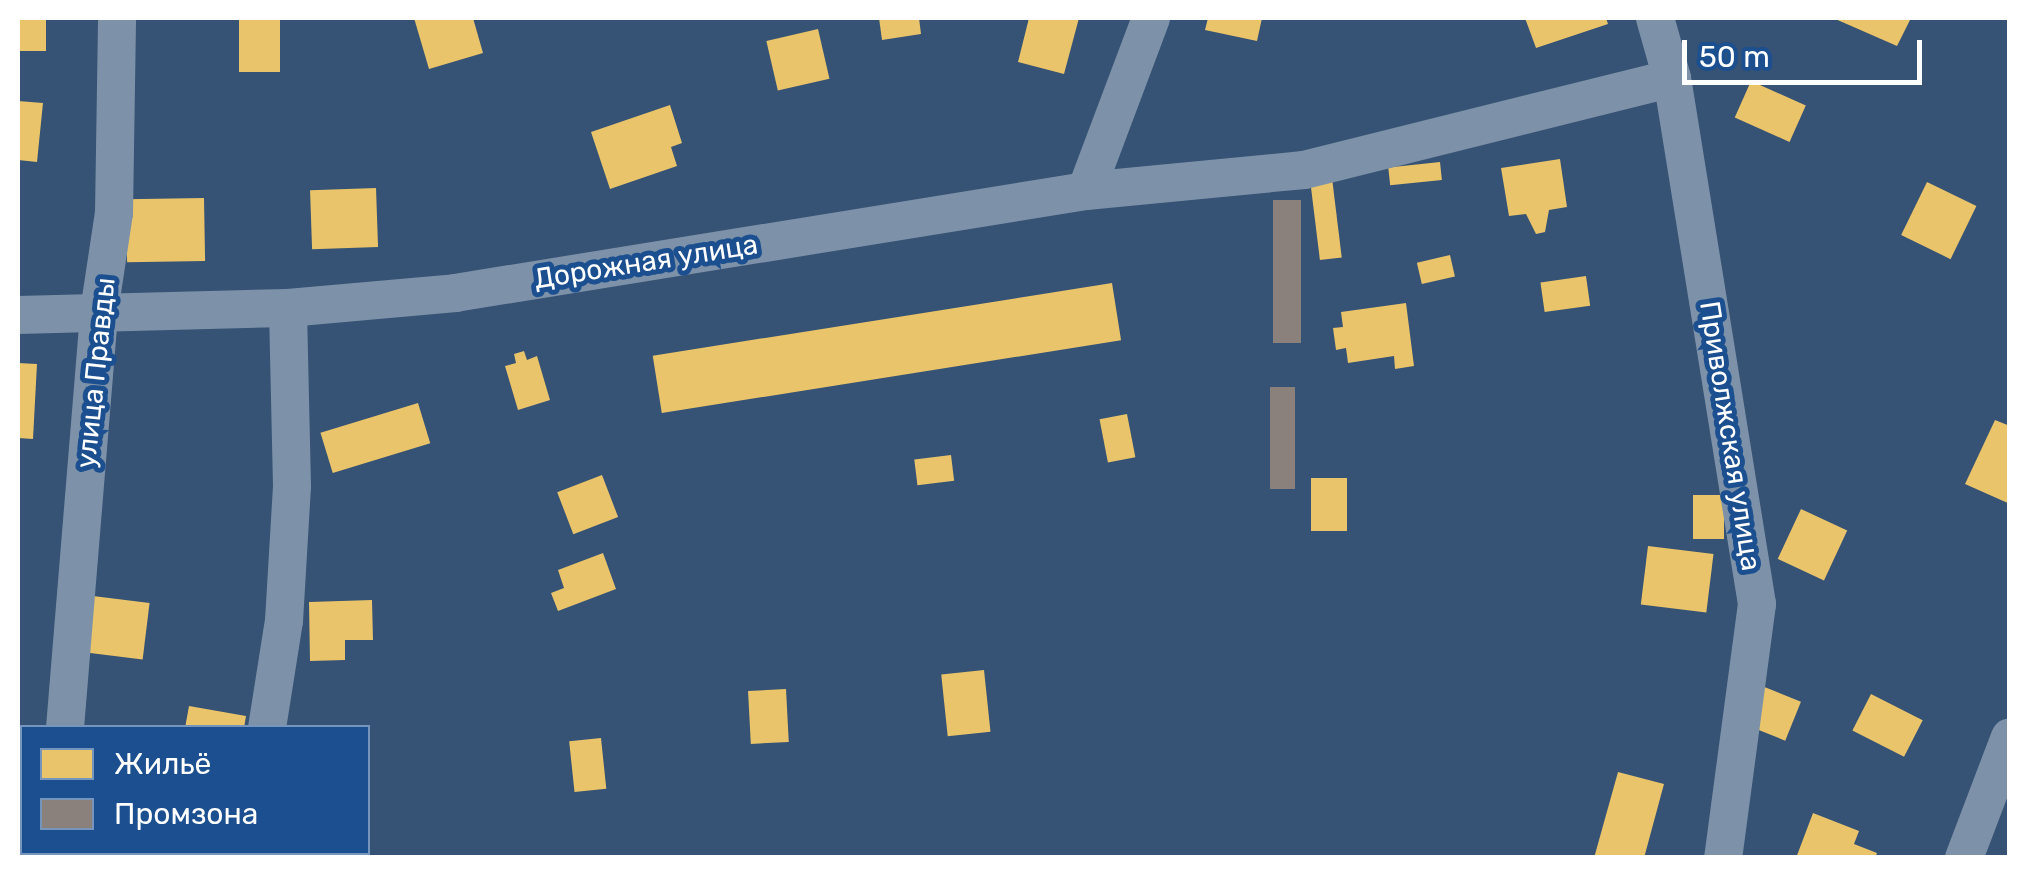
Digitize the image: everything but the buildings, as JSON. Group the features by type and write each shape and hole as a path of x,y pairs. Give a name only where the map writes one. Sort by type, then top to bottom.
{"street":[{"name":"улица Правды","path":"66,725 99,312 114,213 117,18"},
{"path":"1086,191 1151,18"},
{"name":"Приволжская улица","path":"1655,18 1672,78 1757,604 1723,858"},
{"name":"Дорожная улица","path":"18,315 288,308 455,293 1086,191 1304,170 1672,78"},
{"path":"267,725 284,621 292,486 288,308"},
{"path":"1964,858 2010,737"}]}
